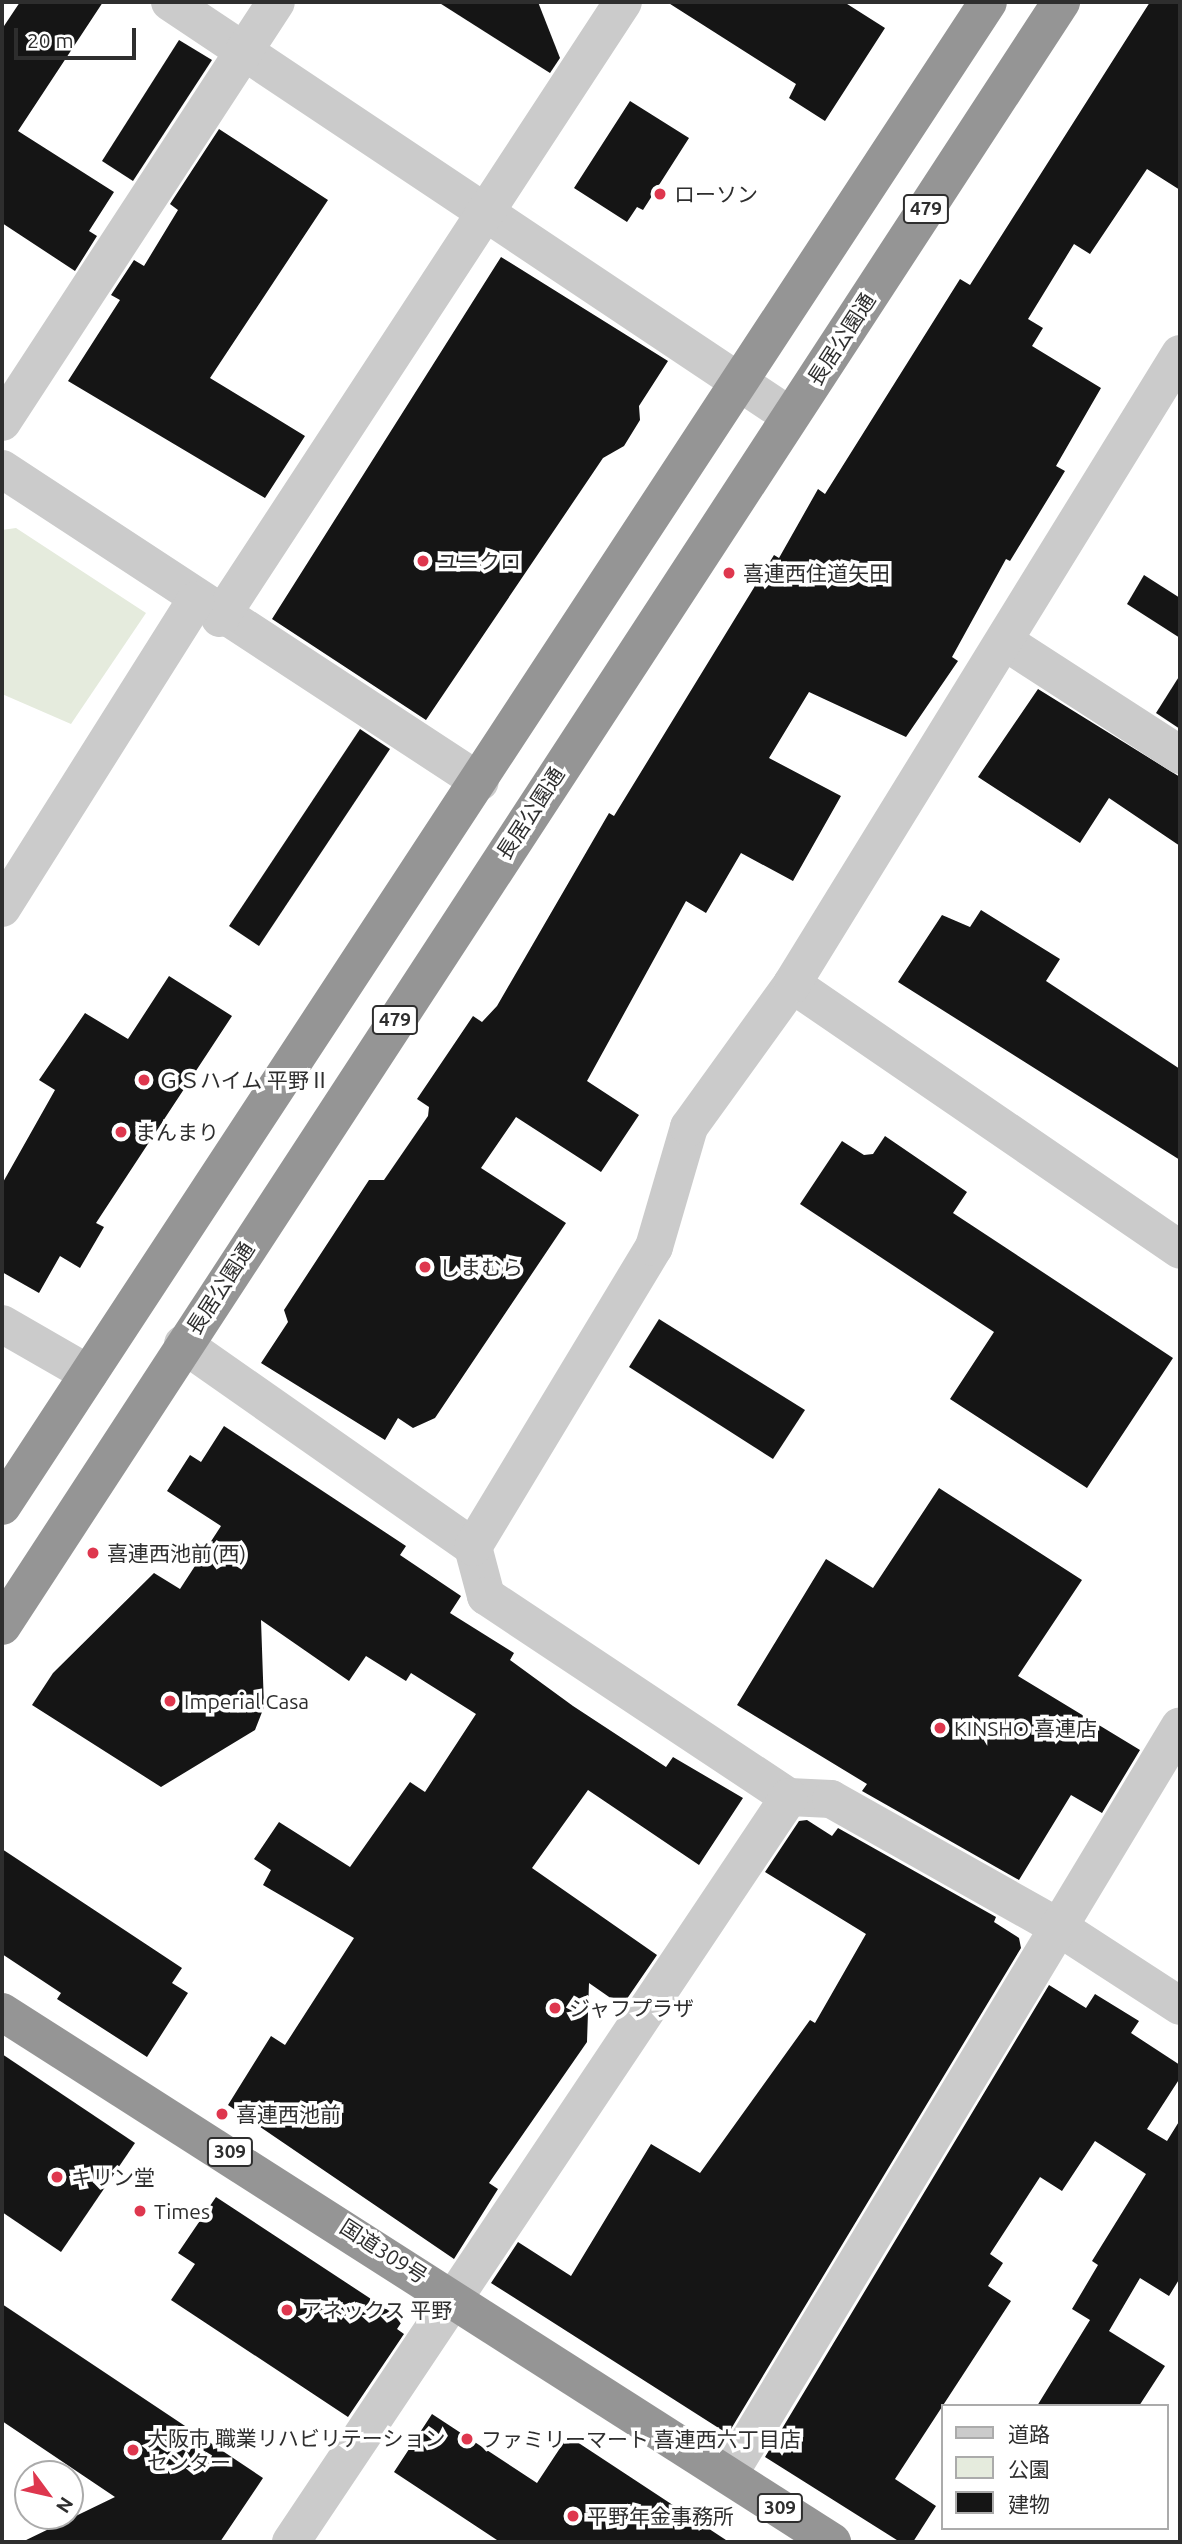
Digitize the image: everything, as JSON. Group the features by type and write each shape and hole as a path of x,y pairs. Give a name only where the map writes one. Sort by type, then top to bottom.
{"highway":[{"path":"2,1506 480,782 988,2"},
{"name":"長居公園通","path":"2,1626 183,1344 1061,2"},
{"name":"国道309号","path":"2,2012 456,2297 832,2542"}],"street":[{"path":"170,2 790,416"},
{"path":"2,422 276,2"},
{"path":"2,908 484,211 623,2"},
{"path":"473,1547 654,1247 689,1128 792,984 1180,354"},
{"path":"2,469 208,609 480,782"},
{"path":"1004,640 1180,755"},
{"path":"792,984 1180,1250"},
{"path":"2,1324 89,1374"},
{"path":"183,1344 473,1547 486,1595 789,1797 831,1799 1060,1928 1180,2006"},
{"path":"729,2474 1180,1726"},
{"path":"291,2542 789,1797"}],"green space":[{"path":"16,528 146,613 71,724 2,694 2,530"}],"building":[{"path":"20,2 103,2 18,131 114,192 89,231 97,236 75,271 2,223 2,29"},
{"path":"438,2 538,2 560,58 550,73"},
{"path":"667,2 844,2 885,28 825,121 789,98 796,84"},
{"path":"1150,2 1180,2 1180,190 1147,169 1090,254 1074,244 1028,319 1043,328 1032,346 1101,388 1056,466 1065,471 1010,561 1006,559 952,657 958,661 906,737 809,692 769,758 841,796 793,881 741,853 706,913 686,901 587,1081 639,1115 601,1172 516,1117 481,1168 566,1223 435,1418 413,1428 398,1418 385,1440 261,1363 288,1322 284,1310 369,1180 384,1180 428,1116 429,1107 417,1099 473,1016 482,1022 497,1006 609,813 614,816 774,555 779,558 818,489 825,494 960,279 970,285"},
{"path":"179,40 212,60 133,181 102,161"},
{"path":"630,101 689,138 643,210 637,207 627,222 574,188"},
{"path":"219,129 328,200 210,378 305,436 265,498 68,381 120,300 111,295 134,260 144,266 178,210 170,204"},
{"name":"ユニクロ","path":"501,257 668,361 639,406 640,420 624,446 603,458 426,720 272,619"},
{"path":"1144,575 1180,598 1180,638 1127,604"},
{"path":"1180,675 1180,729 1156,713"},
{"path":"1038,689 1180,777 1180,846 1109,798 1080,843 978,777"},
{"path":"360,729 390,749 259,946 229,926"},
{"path":"981,910 1060,959 1046,981 1180,1069 1180,1160 898,982 942,915 970,927"},
{"path":"169,976 232,1016 96,1223 104,1227 80,1268 60,1256 39,1293 2,1272 2,1184 55,1090 39,1080 85,1013 128,1039"},
{"path":"885,1136 967,1192 953,1213 1173,1358 1087,1488 950,1399 994,1332 800,1204 842,1141 864,1155 873,1154"},
{"path":"659,1319 805,1410 773,1459 629,1367"},
{"path":"224,1426 406,1546 400,1555 461,1596 450,1613 514,1653 510,1660 573,1706 666,1767 673,1757 743,1798 699,1865 588,1790 532,1868 657,1955 622,2006 589,1983 587,2042 489,2183 498,2189 454,2259 228,2105 271,2036 285,2045 354,1938 263,1885 271,1870 254,1859 279,1822 350,1867 410,1782 425,1792 476,1714 411,1673 406,1681 366,1656 349,1681 261,1620 264,1707 255,1730 161,1787 32,1705 53,1673 154,1573 180,1589 221,1526 167,1491 190,1455 201,1462"},
{"name":"KINSHO 喜連店","path":"939,1488 1082,1580 1018,1676 1140,1750 1102,1813 1071,1795 1019,1880 862,1791 867,1784 737,1705 826,1559 873,1588"},
{"path":"807,1820 832,1836 838,1828 996,1917 994,1922 1019,1938 1021,1948 728,2434 491,2283 518,2242 571,2276 651,2144 700,2173 810,2020 815,2023 866,1934 765,1872 799,1821"},
{"path":"2,1849 182,1968 172,1983 188,1993 147,2057 57,1999 61,1993 2,1954"},
{"path":"1049,1985 1086,2008 1095,1994 1139,2021 1131,2033 1180,2065 1180,2078 1147,2129 1167,2141 1180,2120 1180,2278 1169,2296 1140,2278 1109,2331 1165,2366 1140,2404 1038,2404 1090,2320 1072,2309 1098,2265 1092,2261 1146,2174 1095,2141 1062,2191 1040,2177 990,2254 1003,2263 988,2286 1011,2301 944,2404 940,2404 940,2410 895,2479 936,2506 913,2542 900,2542 765,2457"},
{"name":"キリン堂","path":"2,2054 135,2143 61,2252 2,2212"},
{"name":"アネックス 平野","path":"216,2197 403,2320 397,2329 404,2334 348,2417 171,2300 195,2264 178,2253"},
{"name":"大阪市 職業リハビリテーション センター","path":"2,2304 263,2478 220,2542 22,2542 47,2530 84,2530 84,2512 115,2497 84,2476 84,2460 60,2460 2,2421"},
{"path":"432,2414 537,2483 568,2436 729,2542 500,2542 394,2472"}],"place":[{"name":"ローソン","path":"660,194"},
{"name":"ユニクロ","path":"423,561"},
{"name":"喜連西住道矢田","path":"729,573"},
{"name":"ＧＳハイム 平野Ⅱ","path":"144,1080"},
{"name":"まんまり","path":"121,1132"},
{"name":"しまむら","path":"425,1267"},
{"name":"喜連西池前(西)","path":"93,1553"},
{"name":"Imperial Casa","path":"170,1701"},
{"name":"KINSHO 喜連店","path":"940,1728"},
{"name":"ジャフプラザ","path":"555,2008"},
{"name":"喜連西池前","path":"222,2114"},
{"name":"キリン堂","path":"57,2177"},
{"name":"Times","path":"140,2211"},
{"name":"アネックス 平野","path":"287,2310"},
{"name":"ファミリーマート 喜連西六丁目店","path":"467,2439"},
{"name":"大阪市 職業リハビリテーション センター","path":"133,2450"},
{"name":"平野年金事務所","path":"573,2516"}]}
